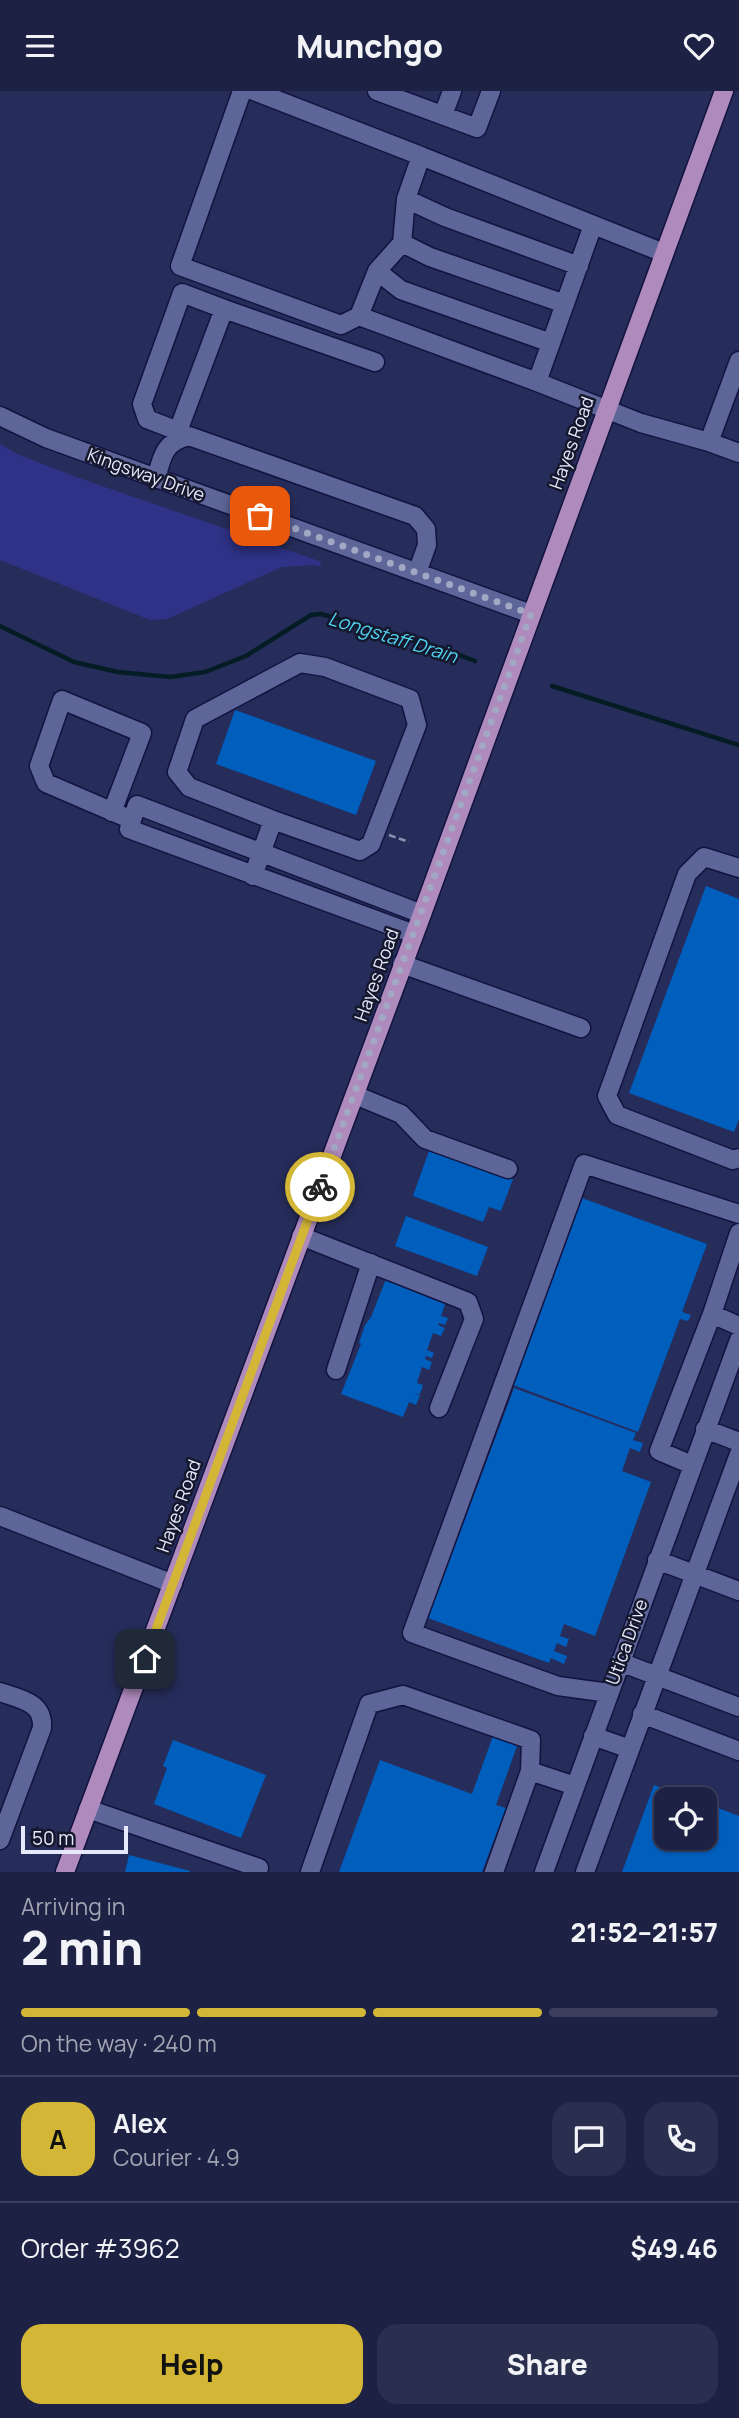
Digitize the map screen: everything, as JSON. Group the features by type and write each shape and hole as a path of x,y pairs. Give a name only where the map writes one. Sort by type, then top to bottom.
{"main road":[{"name":"Hayes Road","path":"65,1872 422,914 724,91"}],"street":[{"path":"242,91 180,266 341,325 359,316 377,271 402,243 406,199 421,156"},
{"path":"254,91 664,253"},
{"path":"377,91 398,95 477,128 491,91"},
{"path":"443,115 452,91"},
{"path":"406,199 444,218 579,266"},
{"path":"537,382 593,225"},
{"path":"402,243 430,257 565,304"},
{"path":"377,271 401,290 551,343"},
{"path":"375,362 182,293 142,404 147,419 176,436 189,436 415,516 426,529 427,545 417,573"},
{"path":"156,479 163,454 176,436 225,309"},
{"path":"359,316 641,423 739,453"},
{"path":"709,442 739,361"},
{"name":"Kingsway Drive","path":"0,416 46,438 531,614"},
{"path":"300,663 325,667 411,699 417,725 371,843 359,851 273,820 189,787 177,772 195,719 300,663"},
{"path":"112,812 142,733 62,700 38,766 46,783 112,812 132,820"},
{"path":"414,935 129,829 132,820 138,805 422,914"},
{"path":"253,876 273,820"},
{"path":"739,868 704,857 687,874 607,1096 617,1115 733,1160 739,1158"},
{"path":"402,964 581,1028"},
{"path":"355,1095 401,1114 425,1139 508,1169"},
{"path":"609,1693 558,1686 412,1633 584,1164 739,1214"},
{"path":"692,1465 659,1451 712,1314 739,1233"},
{"path":"301,1236 468,1302 474,1319 439,1408"},
{"path":"335,1370 371,1263"},
{"path":"712,1314 739,1325"},
{"name":"Utica Drive","path":"544,1872 739,1340"},
{"path":"708,1421 739,1442"},
{"path":"585,1872 739,1454"},
{"path":"0,1516 173,1584"},
{"path":"657,1560 739,1591"},
{"path":"620,1663 739,1707"},
{"path":"0,1692 31,1704 39,1710 43,1719 0,1840"},
{"path":"310,1872 369,1704 403,1695 531,1740 530,1770 494,1872"},
{"path":"642,1714 739,1751"},
{"path":"593,1736 630,1749"},
{"path":"530,1770 575,1786"},
{"path":"88,1809 259,1868 257,1872"}],"path":[{"path":"377,830 409,842"}],"shaded area":[{"path":"0,444 17,454 79,478 319,561 322,566 282,567 167,619 150,620 0,560"}],"building":[{"path":"235,710 376,761 356,815 216,764"},
{"path":"706,886 739,899 739,1119 734,1132 629,1093"},
{"path":"430,1148 513,1179 501,1211 489,1207 483,1222 413,1196"},
{"path":"582,1198 707,1244 682,1312 691,1315 688,1321 680,1319 638,1432 513,1385"},
{"path":"406,1216 488,1247 477,1276 395,1246"},
{"path":"386,1279 446,1301 441,1316 448,1318 445,1325 438,1325 445,1328 441,1336 433,1333 427,1350 434,1353 432,1358 426,1356 425,1359 432,1362 429,1370 422,1367 417,1383 423,1385 420,1394 413,1393 420,1395 416,1405 409,1402 403,1417 341,1394 361,1344 359,1343 365,1325 371,1317"},
{"path":"514,1388 636,1433 633,1440 643,1443 640,1452 630,1448 622,1471 651,1482 595,1636 564,1624 560,1636 569,1639 566,1647 557,1643 554,1651 567,1656 564,1664 551,1658 549,1663 428,1618"},
{"path":"493,1736 517,1746 496,1805 506,1808 482,1872 339,1872 380,1760 472,1794"},
{"path":"173,1740 266,1775 241,1838 154,1804 167,1768 163,1766"},
{"path":"654,1785 659,1787 654,1787 654,1850 717,1850 717,1808 739,1816 739,1872 622,1872"},
{"path":"129,1855 190,1871 190,1872 125,1872"}],"waterway":[{"name":"Longstaff Drain","path":"0,626 74,662 118,672 170,677 205,672 246,656 311,615 321,614 444,649 475,661"},
{"name":"Longstaff Drain","path":"552,686 739,745"}],"way so far":[{"path":"260,516 531,614 320,1187"}],"route":[{"path":"145,1659 320,1187"}]}
